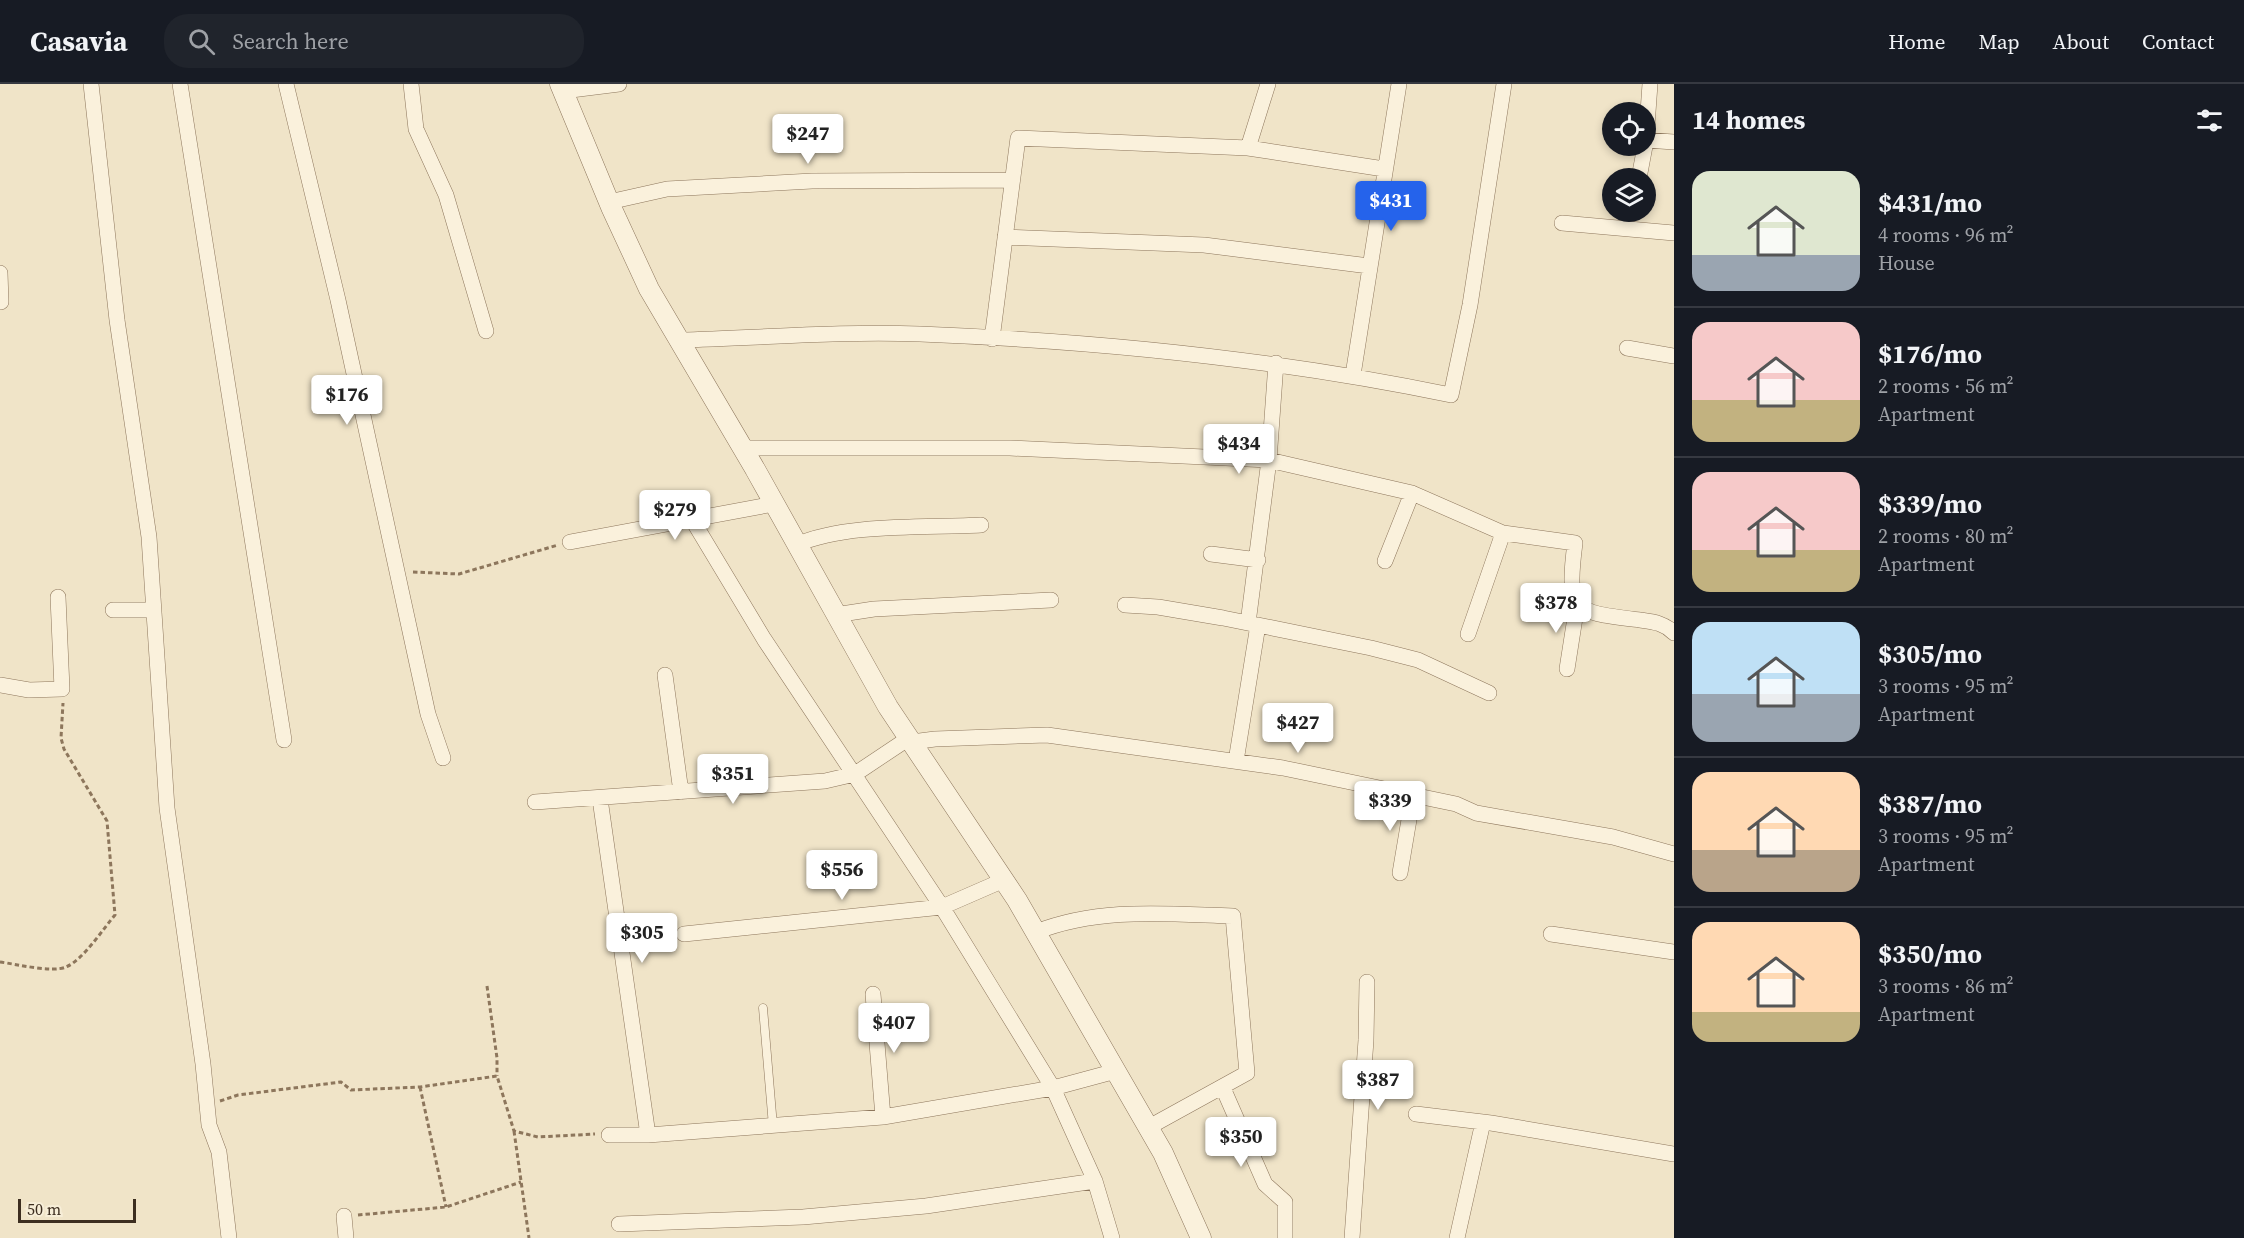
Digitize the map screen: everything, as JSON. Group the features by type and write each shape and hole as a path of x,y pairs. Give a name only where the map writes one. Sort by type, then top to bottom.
{"street":[{"path":"91,84 117,320 149,537 167,808 209,1125 219,1152 229,1238"},
{"path":"180,84 284,740"},
{"path":"286,84 338,300 428,714 444,758"},
{"path":"411,84 416,129 446,195 486,331"},
{"path":"619,84 561,87 609,202 649,289 774,504 835,615 910,740 1036,932 1163,1153 1199,1238"},
{"path":"1248,148 1268,84"},
{"path":"1353,375 1399,84"},
{"path":"679,340 918,334 1098,346 1276,363 1353,375 1451,395 1470,305 1504,84"},
{"path":"1649,102 1650,84"},
{"path":"992,339 1018,138 1248,148 1384,169"},
{"path":"1656,141 1674,142"},
{"path":"609,202 667,189 812,181 1012,180"},
{"path":"1632,228 1633,222"},
{"path":"1562,223 1674,233"},
{"path":"1005,237 1204,245 1369,266"},
{"path":"0,273 1,302"},
{"path":"1627,348 1674,356"},
{"path":"1236,761 1253,624 1276,363"},
{"path":"742,448 1011,448 1269,460 1412,493 1503,532 1575,543 1571,590 1577,605 1568,669"},
{"path":"1385,561 1412,493"},
{"path":"570,542 693,521 774,504"},
{"path":"693,521 764,639 942,907 1053,1088 1095,1181 1112,1238"},
{"path":"796,545 814,537 850,532 981,525"},
{"path":"1468,634 1503,532"},
{"path":"1211,554 1258,560"},
{"path":"0,686 29,690 62,689 58,597"},
{"path":"835,615 874,609 1052,600"},
{"path":"1125,605 1158,607 1253,624 1418,660 1489,693"},
{"path":"1577,605 1594,615 1659,623 1674,633"},
{"path":"113,610 153,609"},
{"path":"665,675 681,792"},
{"path":"536,802 825,781 855,774 910,740 1047,735 1283,768 1456,804 1476,813 1613,837 1674,854"},
{"path":"1400,873 1413,796"},
{"path":"600,799 648,1135"},
{"path":"684,933 942,907 1004,880"},
{"path":"1036,932 1061,922 1100,914 1133,912 1233,916 1247,1073 1149,1127"},
{"path":"1551,934 1674,952"},
{"path":"1352,1238 1365,1067 1367,982"},
{"path":"873,994 883,1117"},
{"path":"609,1135 648,1135 883,1117 1053,1088 1116,1071"},
{"path":"1223,1088 1265,1184 1286,1202 1285,1238"},
{"path":"1416,1114 1483,1122 1674,1154"},
{"path":"1457,1238 1483,1122"},
{"path":"619,1224 803,1217 926,1206 1095,1181"},
{"path":"344,1216 346,1238"}],"lane":[{"path":"763,1008 773,1126"}],"path":[{"path":"396,572 459,574 570,542"},
{"path":"0,962 37,968 65,968 79,958 115,915 107,821 63,748 62,689"},
{"path":"487,986 497,1058 497,1076 514,1131 529,1238"},
{"path":"207,1107 238,1095 341,1082 351,1090 420,1087 497,1076"},
{"path":"420,1087 446,1207"},
{"path":"514,1131 538,1137 574,1133 609,1135"},
{"path":"344,1216 446,1207 521,1182"}]}
